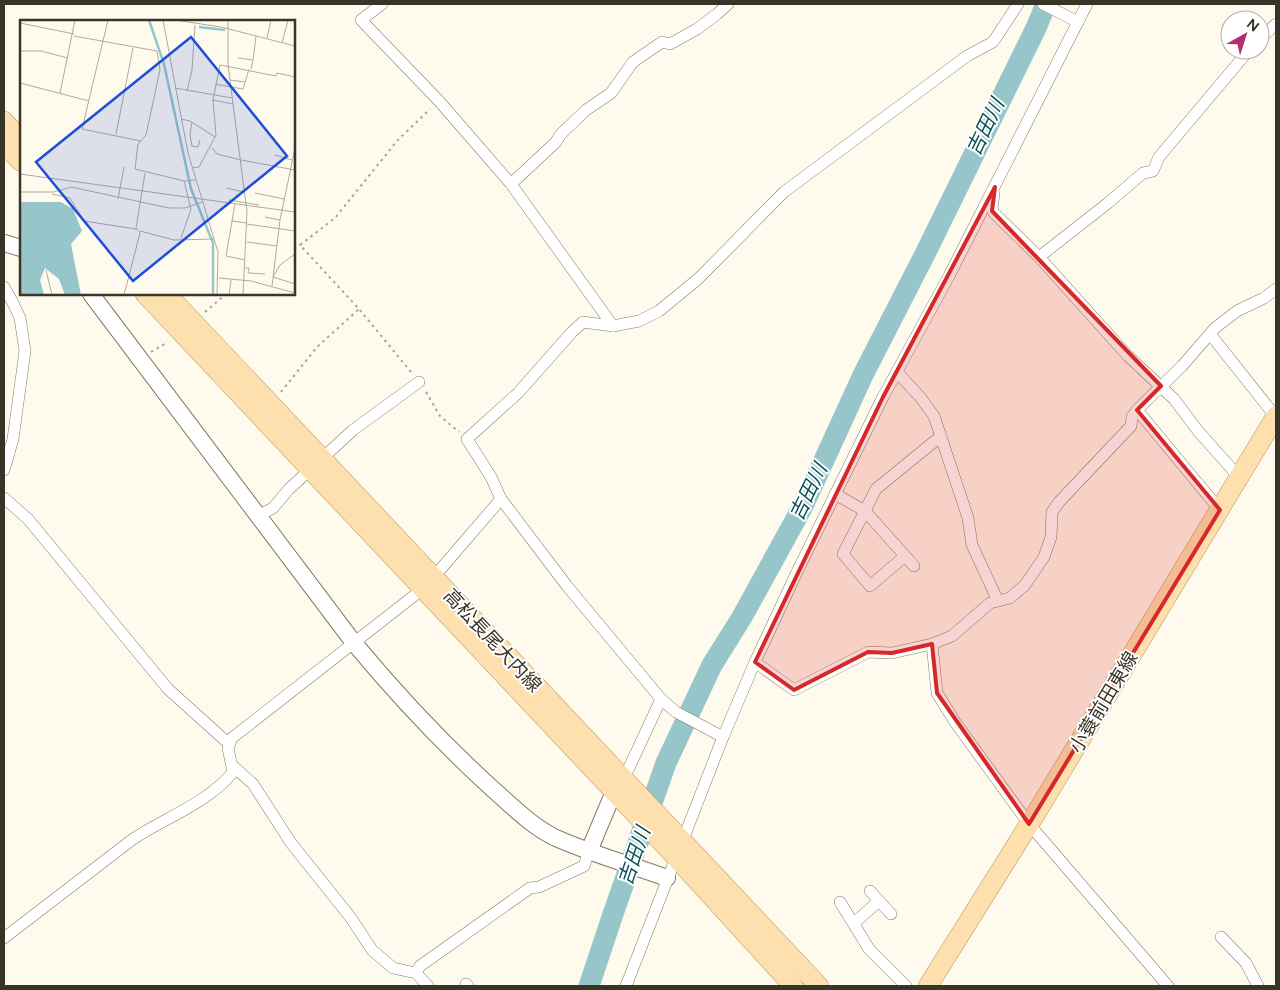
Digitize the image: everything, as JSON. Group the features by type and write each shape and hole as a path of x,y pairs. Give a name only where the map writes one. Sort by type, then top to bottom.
{"main road":[{"path":"4,121 20,139"},
{"path":"4,144 20,161"},
{"name":"高松長尾大内線","path":"146,295 317,465"},
{"name":"高松長尾大内線","path":"167,295 317,465 622,790 676,846 819,986"},
{"name":"小蓑前田東線","path":"928,986 1029,824 1276,416"},
{"name":"高松長尾大内線","path":"676,846 793,986"}],"street":[{"path":"382,4 361,20 438,101 511,184 613,326"},
{"path":"511,184 556,142 560,135 586,110 611,93 633,62 662,42 670,44 697,29 728,4"},
{"path":"723,737 676,712 661,699 567,586 501,499 491,477 467,439 518,393 583,322 613,326 639,321 659,311 698,279 784,192 967,56 993,42 1018,4"},
{"path":"1043,4 1078,22"},
{"path":"626,986 662,876 755,662 835,494 995,187 1087,4"},
{"path":"1039,257 1108,204 1143,173 1153,171 1158,157 1240,60"},
{"path":"995,187 992,208 994,213 1039,257 1128,356 1174,399 1198,432 1239,477"},
{"path":"4,243 20,248"},
{"path":"4,287 20,318 26,351 14,439 4,470"},
{"path":"755,662 794,690 868,652 892,653 932,644 952,636 990,603 1010,598 1025,585 1044,557 1051,537 1052,512 1131,426 1132,417 1137,410 1210,334 1237,311 1264,298 1276,288"},
{"path":"92,295 354,644 385,681 475,773 537,827 556,838 662,876"},
{"path":"1210,334 1276,416"},
{"path":"897,372 920,397 934,416 968,518 972,545 998,601"},
{"path":"258,516 273,508 289,490 353,430 419,382"},
{"path":"1137,410 1220,510"},
{"path":"905,556 870,586 843,554 876,489 941,436"},
{"path":"835,494 865,511 914,566"},
{"path":"4,498 28,519 168,689 228,743"},
{"path":"4,938 133,839 153,825 207,796 227,779 234,772 229,758 228,743 232,738 354,644 428,583 501,499"},
{"path":"932,644 937,693 955,722 1029,824 1168,986"},
{"path":"416,973 420,966 530,888 539,887 584,866 596,853 610,801 622,790 661,699"},
{"path":"233,766 254,784 291,843 351,918 372,950 393,968 416,973 428,986"},
{"path":"870,891 891,914"},
{"path":"854,923 879,901"},
{"path":"840,902 868,949 906,986"},
{"path":"1221,937 1246,963 1258,986"}],"path":[{"path":"295,248 335,218 397,141 438,101"},
{"path":"277,398 316,347 359,309 300,245"},
{"path":"200,316 225,295"},
{"path":"141,359 169,342"}],"highlighted area":[{"path":"995,187 992,211 1161,386 1137,410 1220,510 1029,824 937,693 932,644 892,653 868,652 794,690 755,662 883,397"}],"waterway":[{"name":"吉田川","path":"589,986 666,763 712,665 742,617 803,506 863,375 925,254 1046,4"}]}
